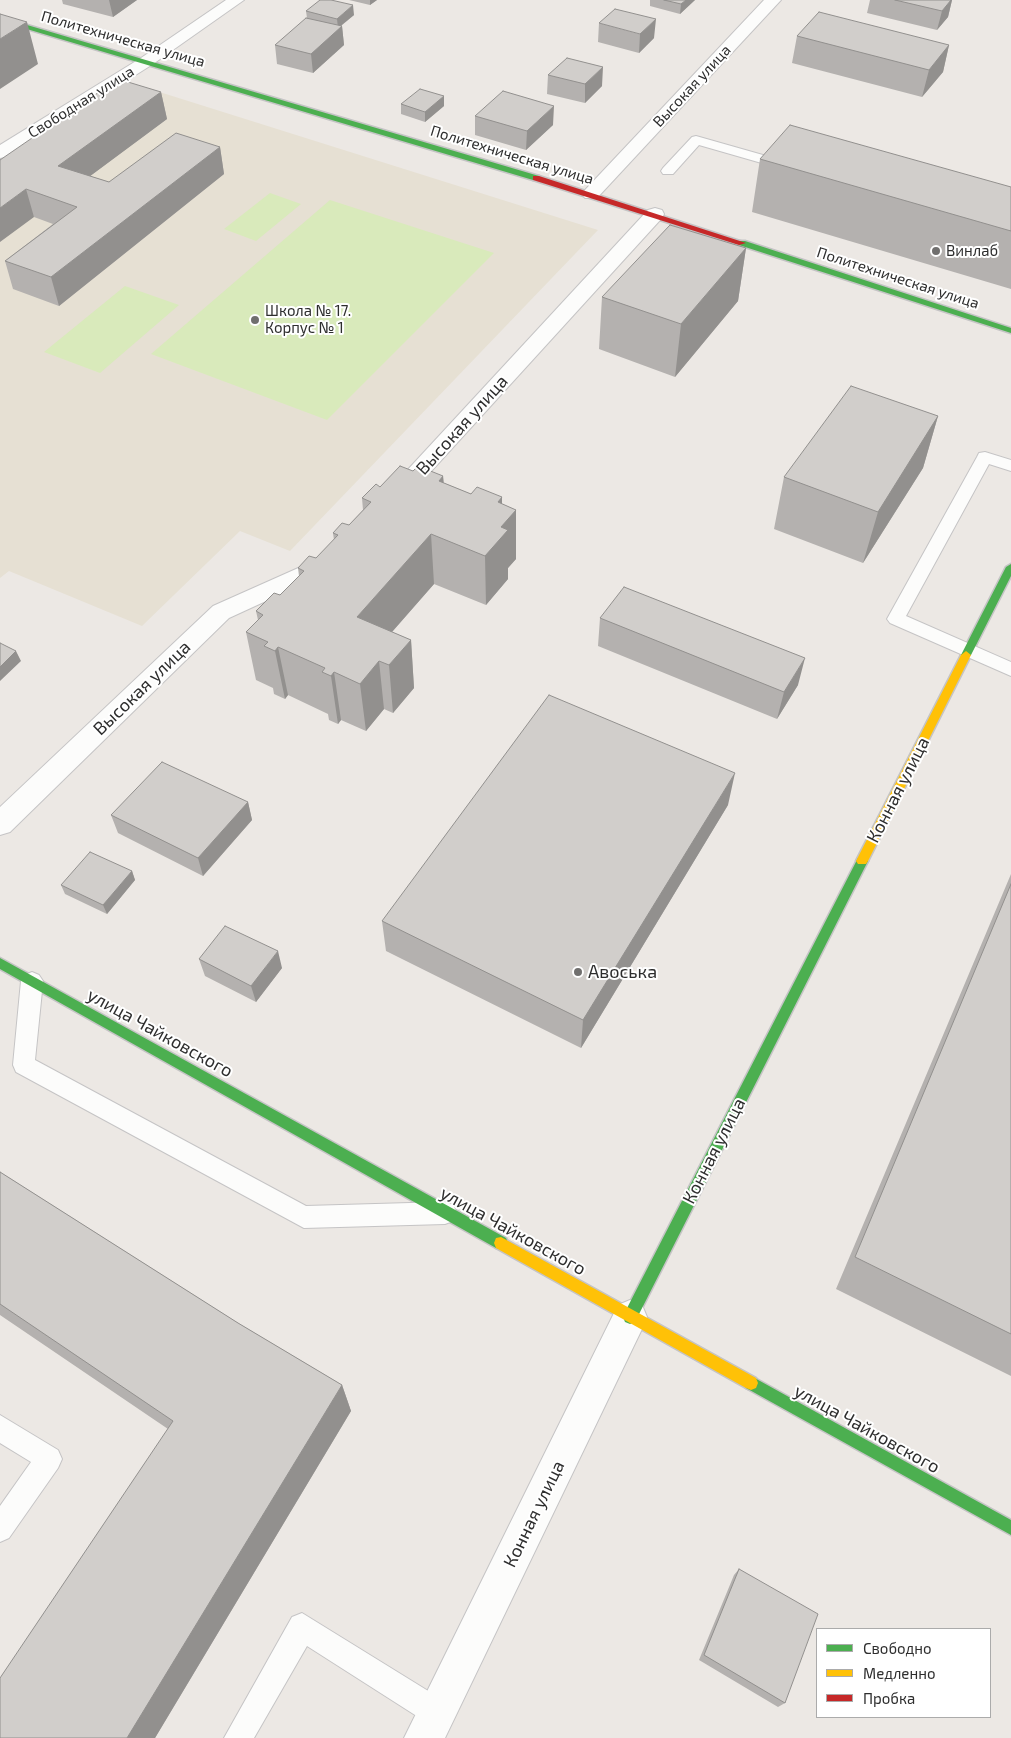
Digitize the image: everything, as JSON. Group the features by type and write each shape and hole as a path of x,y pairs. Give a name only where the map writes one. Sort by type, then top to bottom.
{"street":[{"name":"Свободная улица","path":"0,153 147,61 236,0"},
{"name":"Высокая улица","path":"591,194 773,0"},
{"name":"Политехническая улица","path":"0,19 591,194 1011,331"},
{"name":"Высокая улица","path":"382,512 655,214"},
{"name":"Высокая улица","path":"0,824 221,612 342,556 348,549"},
{"name":"Конная улица","path":"430,1725 630,1317 1011,567"},
{"name":"улица Чайковского","path":"0,963 630,1317 1011,1528"}],"lane":[{"path":"668,171 696,140 801,170"},
{"path":"1011,466 984,457 896,619 1011,669"},
{"path":"32,981 24,1065 304,1217 445,1213"},
{"path":"0,1428 49,1459 0,1529"},
{"path":"238,1738 302,1627 430,1725"}],"shaded area":[{"name":"Школа № 17. Корпус № 1","path":"150,89 598,230 290,551 240,531 142,626 9,571 0,578 0,171"}],"green space":[{"path":"270,193 301,204 256,241 224,229"},
{"path":"330,200 494,253 327,420 151,354"},
{"path":"125,286 179,305 100,373 44,352"}],"building":[{"path":"320,0 331,0 353,5 337,19 306,11"},
{"path":"664,0 686,0 681,4"},
{"path":"895,0 951,0 942,11"},
{"path":"615,9 656,19 640,34 599,23"},
{"path":"819,12 949,45 929,70 797,36"},
{"path":"0,14 27,22 0,39"},
{"path":"306,18 342,26 311,54 275,45"},
{"path":"567,58 603,67 585,84 548,75"},
{"path":"118,79 161,92 58,166 109,182 176,133 220,147 51,277 5,261 77,207 26,189 0,208 0,160"},
{"path":"420,89 444,96 425,112 401,104"},
{"path":"503,91 554,106 527,131 475,116"},
{"path":"790,125 1011,187 1011,231 760,159"},
{"path":"670,225 746,248 681,324 602,297"},
{"path":"851,386 938,416 878,512 784,477"},
{"path":"400,466 413,471 418,466 443,476 439,481 471,494 477,487 502,497 498,502 516,510 501,527 508,530 485,556 431,534 357,617 411,640 389,665 379,661 360,684 334,672 331,676 322,672 325,668 278,647 275,651 264,646 268,642 246,632 263,615 256,611 274,593 280,595 304,571 298,568 309,556 316,558 338,535 333,533 342,523 349,525 371,502 362,498 376,484 380,487"},
{"path":"624,587 805,658 784,692 600,618"},
{"path":"0,643 16,651 0,667"},
{"path":"549,695 735,773 583,1020 382,921"},
{"path":"162,762 248,802 198,858 111,815"},
{"path":"90,852 132,871 103,905 61,885"},
{"path":"1011,884 1011,1334 855,1257"},
{"path":"225,926 278,951 251,986 199,959"},
{"path":"0,1172 238,1323 342,1385 127,1738 0,1738 0,1678 173,1421 0,1304"},
{"path":"739,1569 818,1614 785,1703 704,1655"}],"traffic: fast":[{"path":"0,19 536,178"},
{"path":"742,243 1011,331"},
{"path":"966,655 1011,567"},
{"path":"630,1317 862,861"},
{"path":"0,963 501,1243"},
{"path":"751,1383 1011,1528"}],"traffic: slow":[{"path":"862,861 966,655"},
{"path":"501,1243 751,1383"}],"traffic: jam":[{"path":"536,178 742,243"}],"place":[{"name":"Винлаб","path":"936,251"},
{"name":"Школа № 17. Корпус № 1","path":"255,320"},
{"name":"Авоська","path":"578,972"}]}
